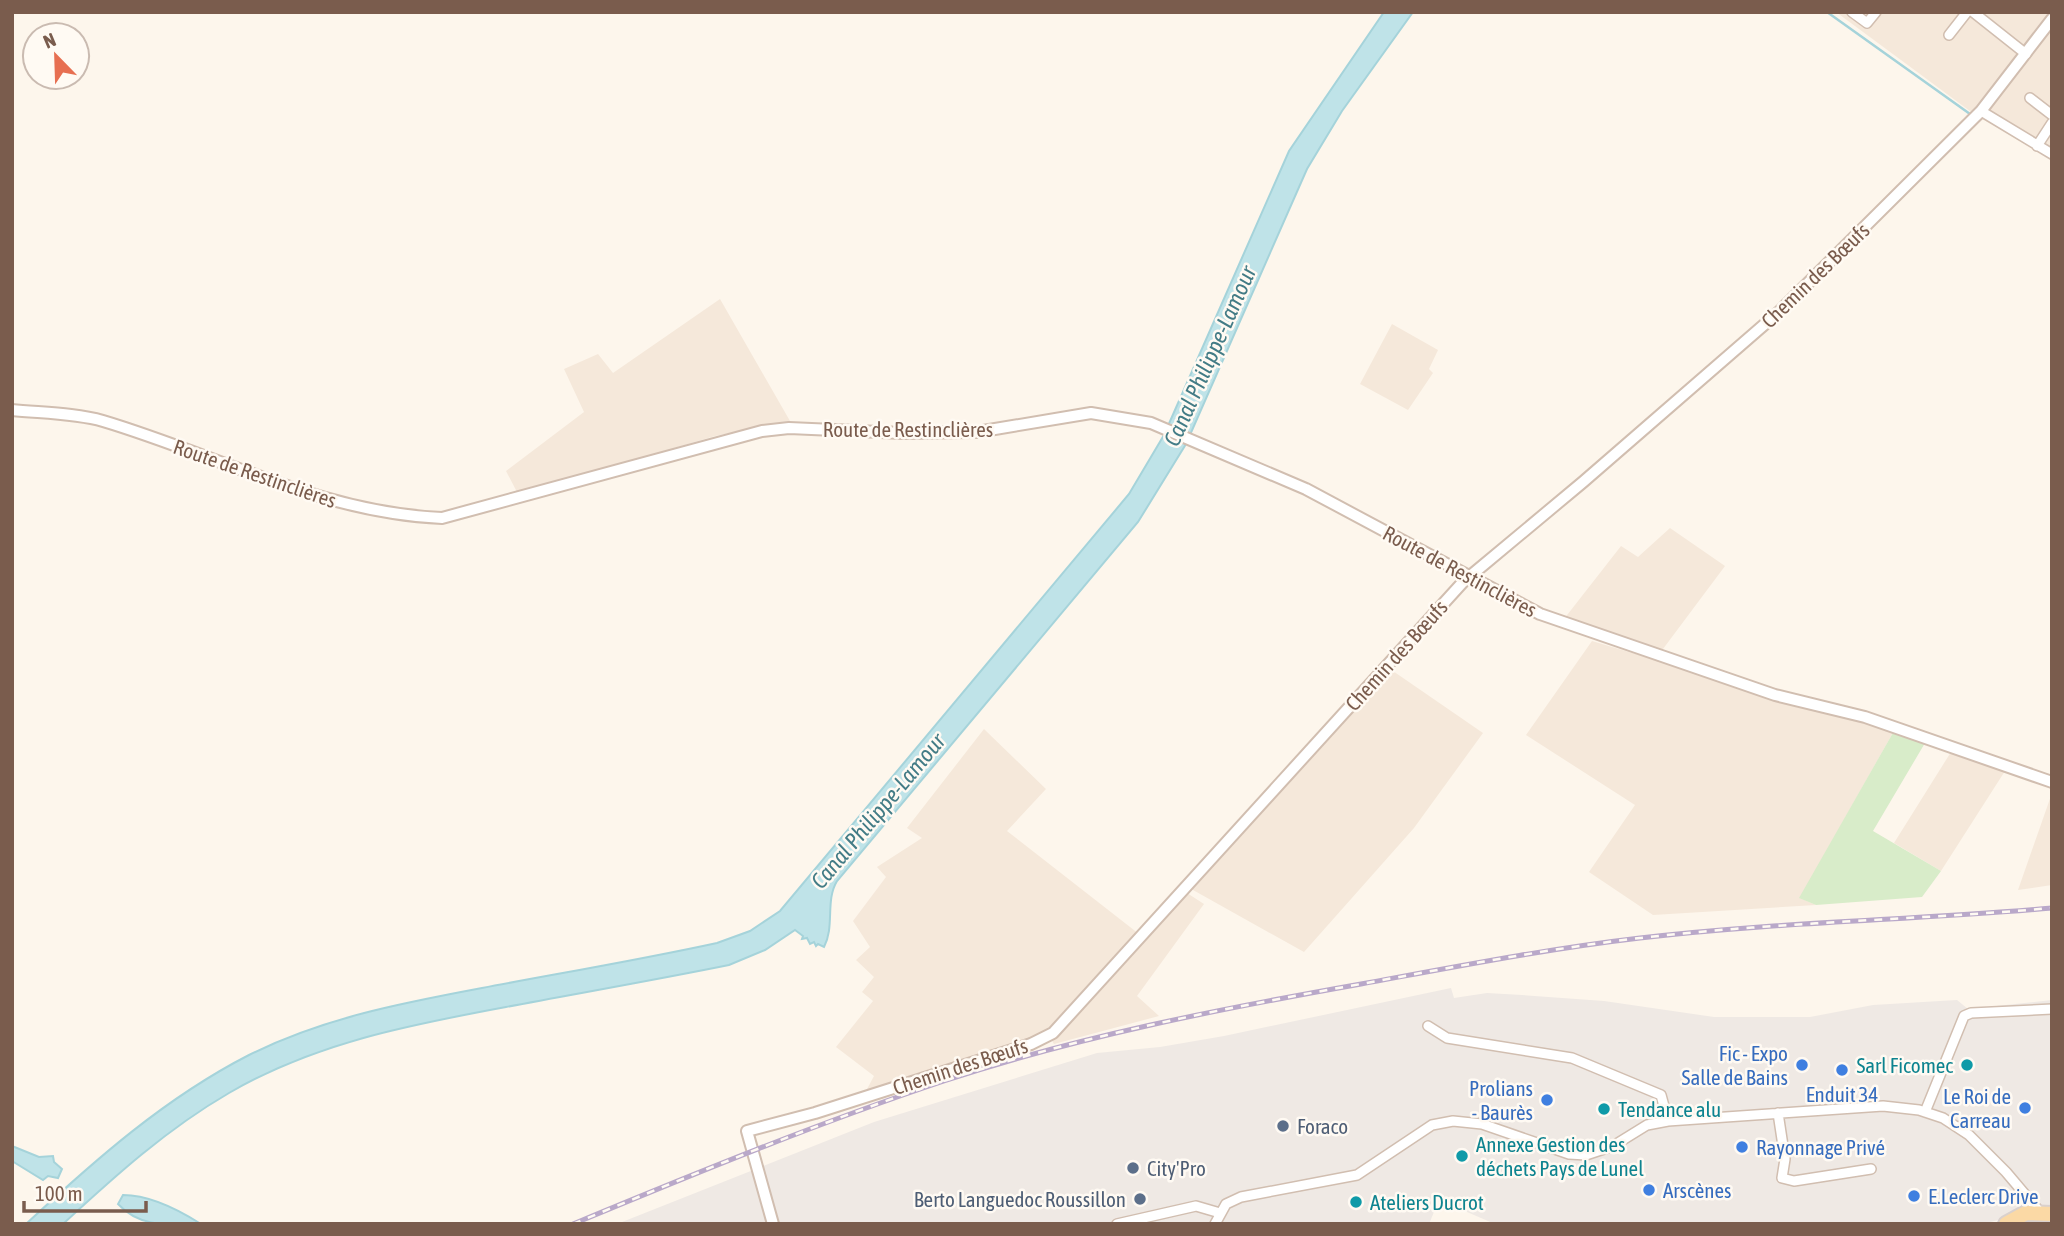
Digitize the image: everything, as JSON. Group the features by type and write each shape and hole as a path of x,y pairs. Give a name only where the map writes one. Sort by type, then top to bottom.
{"main road":[{"path":"2010,1221 2045,1213"}],"street":[{"path":"1852,12 1867,23 1876,12"},
{"path":"1949,35 1968,12"},
{"path":"1973,12 2026,54"},
{"name":"Chemin des Bœufs","path":"773,1224 747,1130 815,1113 1006,1052 1053,1032 1463,582 1780,311 1981,111 2052,19"},
{"path":"2030,98 2052,115"},
{"path":"1981,111 2052,154"},
{"path":"2037,146 2052,123"},
{"name":"Route de Restinclières","path":"12,410 100,420 328,501 396,514 442,518 762,431 789,428 902,433 977,432 1091,413 1120,416 1193,440 1306,489 1540,614 1597,636 1775,695 1864,717 2052,782"},
{"path":"1925,1112 1964,1016 1971,1013 2052,1009"},
{"path":"1428,1026 1447,1038 1572,1058 1661,1095 1668,1121"},
{"path":"1215,1224 1226,1205 1241,1197 1357,1175 1432,1125 1453,1121 1482,1124 1569,1154 1587,1155 1613,1146 1647,1125 1668,1121 1884,1106 1925,1112 1943,1118 1969,1135 2023,1194 2045,1213"},
{"path":"1779,1113 1785,1159 1782,1178 1794,1181 1871,1168"},
{"path":"2010,1221 2023,1194"},
{"path":"1117,1224 1196,1206 1220,1213"}],"shaded area":[{"path":"1836,12 2052,12 2052,160 1974,114"},
{"path":"720,299 790,421 715,436 518,494 506,471 584,412 564,369 598,354 613,373"},
{"path":"1392,324 1438,350 1429,369 1433,373 1408,410 1360,384"},
{"path":"1670,528 1725,566 1660,653 1564,619 1621,546 1638,557"},
{"path":"1592,641 1894,731 1800,898 1816,905 1653,915 1589,872 1635,805 1526,735"},
{"path":"1390,669 1483,733 1414,828 1304,952 1193,890 1191,886"},
{"path":"984,729 1046,789 1007,831 1139,934 1063,1016 1039,1036 866,1091 874,1076 836,1047 873,1001 862,992 874,977 856,960 870,947 853,921 886,877 877,867 922,838 907,828"},
{"path":"1951,752 2005,771 1941,871 1894,843"},
{"path":"2052,793 2052,885 2018,890"},
{"path":"1187,893 1204,904 1137,996 1159,1016 1054,1044 1051,1039"},
{"path":"1451,988 1454,998 1487,993 1522,995 1604,1001 1714,1017 1810,1017 1873,1005 1957,1000 1968,1009 2052,1000 2052,1208 1981,1224 1495,1224 1439,1200 1429,1224 617,1224 874,1122 1097,1053 1160,1047 1224,1036"}],"green space":[{"path":"1894,731 1925,743 1873,831 1941,871 1922,897 1816,905 1799,898"}],"water":[{"name":"Canal Philippe-Lamour","path":"1384,12 1413,12 1342,111 1307,169 1186,444 1138,522 837,881 831,897 829,931 824,947 818,944 816,946 814,942 810,944 807,938 802,939 803,936 795,930 765,950 729,965 434,1021 329,1049 262,1076 206,1107 142,1154 63,1224 26,1224 105,1154 160,1110 218,1072 277,1042 334,1021 393,1006 717,943 750,931 780,911 1129,494 1164,435 1289,151"},
{"path":"12,1146 39,1157 53,1156 54,1162 62,1169 58,1178 48,1176 43,1180 12,1161"},
{"path":"123,1195 164,1204 201,1224 157,1223 136,1218 118,1204"}],"waterway":[{"path":"1827,12 1970,114"}],"railway":[{"path":"573,1224 804,1131 944,1081 1047,1050 1203,1014 1500,959 1640,938 1743,928 2052,908"}],"place":[{"name":"Fic - Expo Salle de Bains","path":"1802,1065"},
{"name":"Sarl Ficomec","path":"1967,1065"},
{"name":"Enduit 34","path":"1842,1070"},
{"name":"Prolians - Baurès","path":"1547,1100"},
{"name":"Le Roi de Carreau","path":"2025,1108"},
{"name":"Tendance alu","path":"1604,1109"},
{"name":"Foraco","path":"1283,1126"},
{"name":"Rayonnage Privé","path":"1742,1147"},
{"name":"Annexe Gestion des déchets Pays de Lunel","path":"1462,1156"},
{"name":"City'Pro","path":"1133,1168"},
{"name":"Arscènes","path":"1649,1190"},
{"name":"E.Leclerc Drive","path":"1914,1196"},
{"name":"Berto Languedoc Roussillon","path":"1140,1199"},
{"name":"Ateliers Ducrot","path":"1356,1202"}]}
